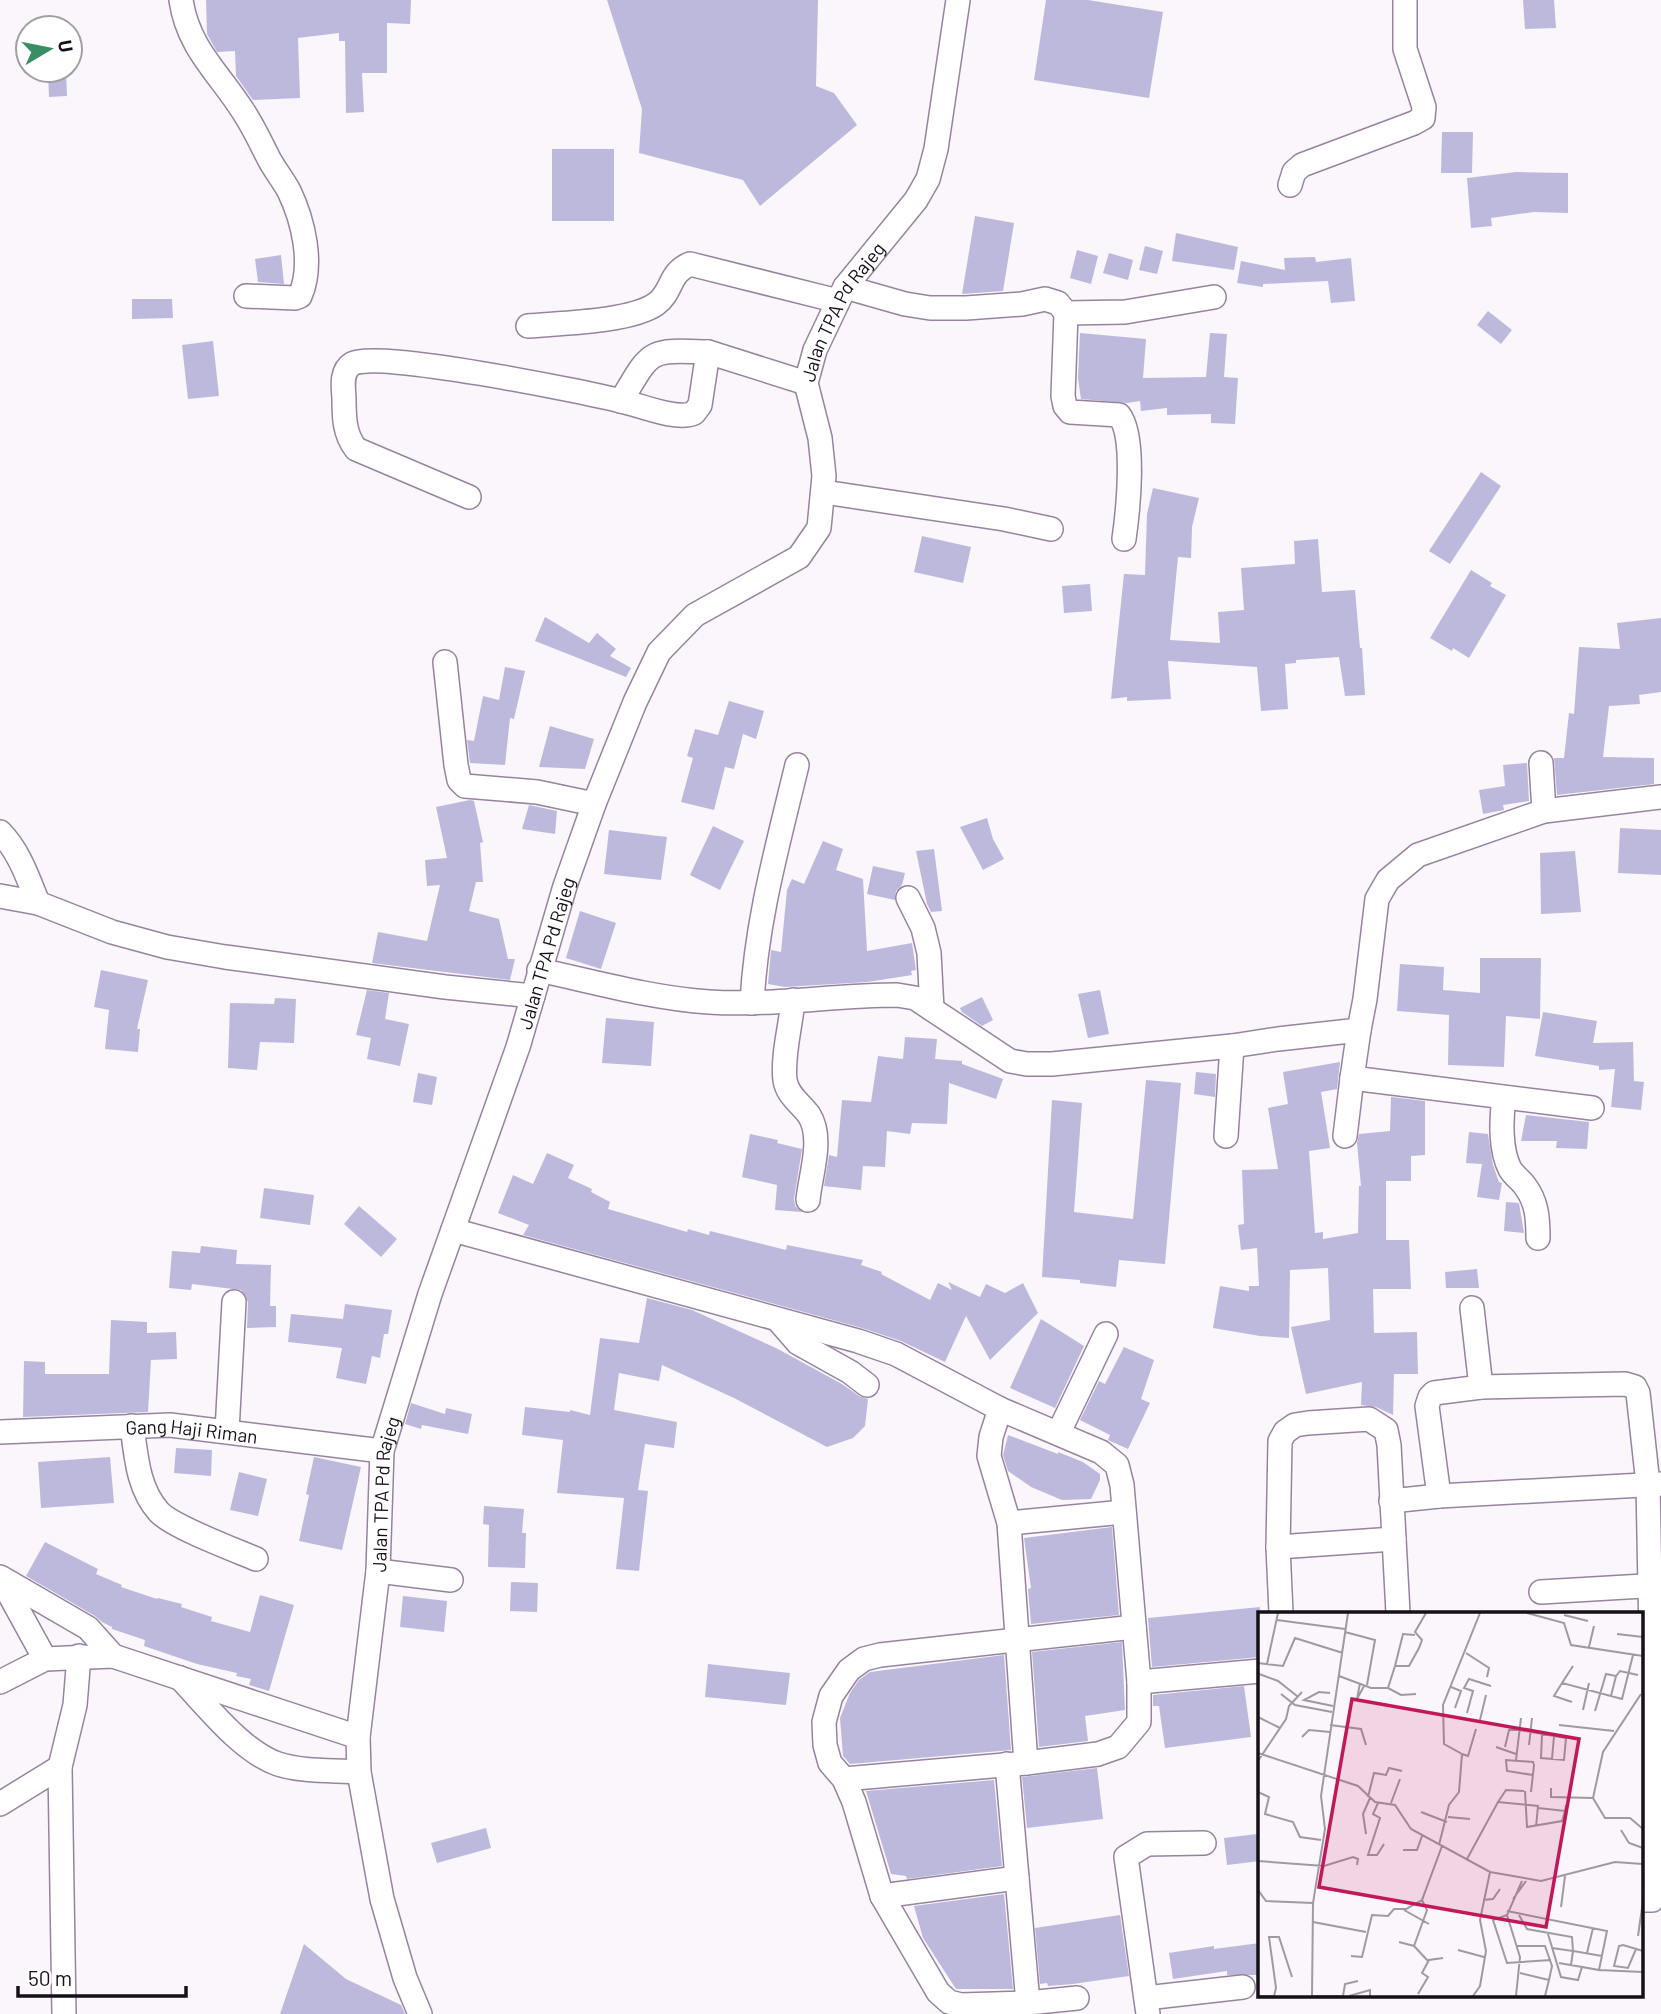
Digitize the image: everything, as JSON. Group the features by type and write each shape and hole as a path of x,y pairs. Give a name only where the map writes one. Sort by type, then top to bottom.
{"street":[{"path":"181,0 196,48 243,111 289,190 301,222 305,273 300,296 246,296"},
{"name":"Jalan TPA Pd Rajeg","path":"420,2014 405,1978 382,1899 359,1772 358,1737 378,1571 382,1451 415,1339 519,1047 565,886 635,702 659,653 695,615 799,556 819,528 824,492 820,438 806,383 815,350 842,294 916,200 928,179 936,149 958,0"},
{"path":"1290,185 1294,172 1302,165 1423,118 1424,107 1405,49 1405,0"},
{"path":"528,326 617,317 643,310 657,303 665,294 674,275 680,268 690,264 930,308 1022,304 1045,299 1058,303 1066,313 1063,396 1065,406 1070,412 1119,415 1126,423 1129,453 1124,539"},
{"path":"1066,313 1125,313 1214,297"},
{"path":"621,401 645,360 667,351 708,352 806,383"},
{"path":"470,497 356,449 344,424 343,379 347,368 354,362 365,359 416,364 520,379 681,416 694,413 700,405 708,352"},
{"path":"824,492 1004,519 1051,530"},
{"path":"445,662 456,765 459,780 465,786 537,792 594,804"},
{"path":"1541,763 1544,811"},
{"path":"752,1003 754,967 764,900 797,765"},
{"path":"1345,1136 1377,899 1388,880 1418,855 1544,811 1661,797"},
{"path":"0,832 9,840 24,868 38,903"},
{"path":"0,896 38,903 112,932 167,947 445,987 533,996"},
{"path":"908,898 923,928 929,953 932,1009"},
{"path":"539,970 672,998 752,1003 897,995 915,998 990,1050 1010,1061 1027,1064 1052,1064 1232,1046 1278,1038 1359,1030"},
{"path":"793,1000 785,1078 790,1093 810,1117 814,1129 814,1154 808,1200"},
{"path":"1226,1136 1232,1046"},
{"path":"1352,1078 1592,1108"},
{"path":"1504,1098 1501,1117 1505,1150 1510,1169 1525,1185 1538,1211 1538,1238"},
{"path":"453,1230 858,1341 896,1354 1000,1409 1101,1452 1117,1465 1122,1485 1139,1682 1139,1722 1118,1747 1098,1754 1017,1764 844,1779"},
{"path":"227,1431 234,1302"},
{"path":"1472,1308 1481,1387"},
{"path":"778,1320 798,1343 850,1372 867,1385"},
{"path":"1059,1432 1106,1335"},
{"path":"1439,1496 1427,1406 1430,1397 1440,1391 1481,1387 1625,1384 1635,1387 1655,1484 1656,1585 1647,1689 1648,1796 1656,1894 1652,1900 1644,1900"},
{"path":"1000,1409 991,1437 989,1456 1009,1523 1018,1640 1017,1878 1028,2003"},
{"path":"1281,1612 1278,1547 1280,1441 1285,1432 1296,1425 1369,1419 1386,1430 1389,1446 1398,1612"},
{"name":"Gang Haji Riman","path":"0,1432 170,1425 382,1451"},
{"path":"132,1426 142,1481 149,1499 161,1514 256,1559"},
{"path":"1391,1501 1655,1484"},
{"path":"1009,1523 1124,1512"},
{"path":"1278,1547 1394,1539"},
{"path":"378,1571 451,1580"},
{"path":"0,1577 88,1628 113,1656"},
{"path":"0,1577 45,1659"},
{"path":"1541,1592 1656,1585"},
{"path":"1077,1998 961,2006 949,2002 938,1992 881,1896 855,1802 844,1779 830,1763 825,1745 824,1722 831,1696 849,1670 864,1659 1134,1627"},
{"path":"64,2014 60,1767 70,1735 79,1656"},
{"path":"0,1682 45,1659 113,1656 358,1737"},
{"path":"1139,1682 1258,1671"},
{"path":"178,1676 233,1733 261,1756 278,1764 306,1769 359,1772"},
{"path":"0,1804 60,1767"},
{"path":"1204,1843 1147,1844 1126,1857 1147,2006 1243,1987"},
{"path":"881,1896 1017,1878"}],"building":[{"path":"206,0 411,0 410,24 387,23 387,73 362,73 364,112 346,113 345,41 339,41 339,33 298,38 300,98 253,100 236,76 235,51 217,52 207,34"},
{"path":"607,0 818,0 816,86 834,93 857,125 760,206 743,180 639,153 642,109"},
{"path":"1046,0 1088,0 1163,12 1149,98 1034,80"},
{"path":"1523,0 1554,0 1556,28 1525,29"},
{"path":"49,84 67,84 67,96 49,97"},
{"path":"1442,132 1473,132 1472,173 1441,173"},
{"path":"552,149 614,149 614,221 552,221"},
{"path":"1516,172 1568,173 1568,213 1534,212 1491,218 1492,226 1471,228 1467,178"},
{"path":"975,216 1014,223 1003,291 962,294"},
{"path":"1176,233 1238,247 1234,270 1172,261"},
{"path":"1145,246 1163,251 1157,274 1139,270"},
{"path":"1077,250 1098,256 1091,284 1070,278"},
{"path":"1109,253 1133,260 1128,280 1103,273"},
{"path":"281,255 284,284 258,282 255,259"},
{"path":"1315,257 1316,262 1351,258 1355,301 1331,303 1328,281 1263,284 1263,287 1237,283 1241,261 1285,270 1284,258"},
{"path":"132,299 172,299 173,318 132,319"},
{"path":"1488,311 1512,330 1501,344 1477,325"},
{"path":"1080,333 1146,339 1143,378 1206,377 1210,333 1227,334 1224,377 1238,378 1235,424 1211,423 1211,414 1167,415 1167,408 1141,411 1140,401 1127,403 1081,399 1078,378"},
{"path":"213,341 219,396 188,399 182,345"},
{"path":"1481,472 1501,486 1450,564 1429,551"},
{"path":"1153,488 1199,498 1192,527 1191,558 1178,557 1170,640 1220,643 1218,612 1244,610 1241,568 1295,564 1294,541 1318,539 1322,592 1355,590 1365,695 1345,696 1339,657 1296,660 1296,663 1285,664 1288,709 1261,711 1257,667 1168,661 1171,699 1111,699 1124,574 1145,575 1147,514"},
{"path":"922,536 971,547 963,583 914,572"},
{"path":"1471,570 1506,595 1469,658 1430,638"},
{"path":"1090,584 1092,611 1064,613 1062,586"},
{"path":"545,617 589,643 597,633 616,649 610,656 631,668 626,677 535,641"},
{"path":"1661,618 1661,692 1639,695 1640,704 1609,706 1603,757 1654,758 1654,784 1557,795 1554,758 1564,758 1569,713 1574,714 1579,647 1620,649 1617,623"},
{"path":"505,667 525,671 514,719 510,718 505,765 470,763 467,740 474,741 483,696 499,700"},
{"path":"729,701 764,711 756,739 743,734 734,769 725,767 714,810 681,802 693,758 687,756 695,729 718,735"},
{"path":"550,726 594,739 585,769 539,767"},
{"path":"1527,763 1529,801 1503,805 1504,810 1483,814 1479,790 1505,786 1503,765"},
{"path":"474,801 483,842 480,843 483,882 476,882 469,911 499,919 508,959 515,959 510,980 372,963 378,932 427,941 440,885 427,886 425,860 447,858 436,807"},
{"path":"529,805 557,811 555,834 522,829"},
{"path":"987,818 993,839 1004,859 983,870 960,827"},
{"path":"713,826 744,841 720,890 690,875"},
{"path":"1620,828 1661,830 1661,875 1618,873"},
{"path":"609,830 667,837 661,880 604,874"},
{"path":"823,841 843,849 836,870 863,879 867,951 912,943 916,970 911,971 912,975 867,982 785,987 768,984 771,950 781,952 787,890 792,879 804,884"},
{"path":"934,849 942,911 931,912 916,851"},
{"path":"1575,851 1581,912 1541,914 1540,853"},
{"path":"873,866 905,873 902,885 896,891 895,900 867,894"},
{"path":"580,911 616,923 601,969 566,958"},
{"path":"1480,958 1541,958 1540,1019 1506,1016 1504,1067 1448,1065 1449,1015 1397,1011 1400,964 1444,967 1443,990 1480,993"},
{"path":"101,970 148,980 137,1029 140,1029 138,1052 105,1049 109,1010 94,1007"},
{"path":"367,990 389,993 385,1019 409,1024 400,1066 367,1059 371,1038 356,1035"},
{"path":"1100,990 1109,1034 1088,1038 1078,994"},
{"path":"982,997 993,1020 982,1026 960,1008"},
{"path":"275,998 296,999 294,1043 260,1042 257,1070 228,1068 230,1003 274,1004"},
{"path":"1543,1012 1597,1021 1593,1043 1633,1042 1634,1081 1644,1082 1641,1110 1611,1107 1615,1069 1599,1070 1599,1066 1535,1056"},
{"path":"606,1018 654,1022 651,1066 602,1063"},
{"path":"905,1037 937,1039 935,1059 962,1061 962,1064 1003,1079 996,1099 949,1083 947,1124 912,1123 910,1134 887,1131 885,1167 863,1166 861,1190 824,1186 829,1155 837,1157 842,1100 871,1102 878,1056 903,1059"},
{"path":"1340,1062 1337,1089 1321,1092 1330,1148 1309,1151 1315,1233 1323,1232 1323,1239 1358,1233 1361,1186 1357,1143 1359,1134 1390,1131 1391,1097 1425,1101 1425,1155 1411,1156 1411,1181 1386,1181 1386,1240 1409,1240 1411,1289 1373,1289 1374,1333 1417,1332 1418,1374 1394,1374 1393,1415 1376,1407 1361,1405 1362,1382 1306,1394 1291,1327 1330,1320 1328,1268 1290,1270 1289,1338 1213,1328 1220,1286 1249,1291 1249,1286 1259,1286 1257,1248 1241,1250 1238,1225 1244,1224 1242,1170 1278,1169 1268,1108 1288,1104 1283,1072"},
{"path":"1196,1072 1216,1074 1215,1097 1194,1094"},
{"path":"418,1073 437,1077 432,1105 413,1102"},
{"path":"1146,1080 1181,1083 1165,1264 1119,1260 1116,1287 1080,1283 1080,1280 1042,1277 1052,1100 1082,1103 1074,1212 1133,1219"},
{"path":"1526,1115 1589,1122 1587,1149 1556,1148 1557,1141 1521,1141"},
{"path":"1469,1132 1488,1134 1493,1165 1499,1182 1502,1183 1499,1200 1477,1197 1482,1164 1466,1163"},
{"path":"750,1134 802,1149 794,1199 795,1206 802,1212 775,1210 777,1185 742,1177"},
{"path":"547,1153 574,1165 568,1178 592,1189 591,1192 610,1202 608,1209 687,1232 688,1229 709,1235 710,1231 786,1250 787,1245 863,1260 861,1265 882,1272 881,1274 930,1300 938,1283 952,1290 948,1282 980,1297 986,1284 1005,1293 1023,1283 1038,1313 990,1360 966,1316 945,1362 901,1341 862,1328 523,1235 529,1225 498,1213 513,1175 533,1184"},
{"path":"264,1188 314,1195 310,1225 260,1218"},
{"path":"1506,1202 1519,1203 1524,1233 1504,1231"},
{"path":"359,1206 397,1239 381,1257 344,1224"},
{"path":"201,1246 237,1250 236,1264 271,1265 270,1306 276,1306 276,1327 247,1328 248,1302 241,1290 192,1284 191,1290 169,1288 172,1251 200,1253"},
{"path":"1477,1269 1479,1288 1446,1288 1445,1272"},
{"path":"647,1298 692,1310 776,1348 868,1399 865,1426 853,1438 827,1447 734,1398 662,1365 659,1381 619,1373 614,1410 677,1422 674,1448 645,1444 638,1490 648,1491 639,1571 616,1569 624,1498 557,1493 563,1440 522,1435 525,1407 570,1410 590,1415 600,1338 639,1343"},
{"path":"345,1304 392,1310 380,1358 372,1356 366,1384 336,1378 342,1348 288,1342 291,1314 343,1319"},
{"path":"1041,1319 1084,1346 1055,1408 1010,1388"},
{"path":"111,1320 147,1322 147,1333 176,1332 177,1359 151,1360 148,1412 23,1417 24,1361 45,1362 45,1374 109,1374"},
{"path":"1124,1347 1154,1360 1141,1399 1150,1403 1128,1449 1108,1440 1110,1435 1080,1420 1099,1381 1105,1384"},
{"path":"411,1403 445,1414 446,1408 472,1414 468,1434 422,1425 421,1429 405,1424"},
{"path":"1008,1435 1083,1462 1100,1474 1091,1499 1062,1500 1031,1487 1008,1471 1003,1455"},
{"path":"176,1448 212,1450 211,1476 174,1473"},
{"path":"110,1457 114,1503 41,1508 38,1462"},
{"path":"314,1457 361,1467 342,1550 299,1541"},
{"path":"239,1472 267,1479 258,1516 230,1510"},
{"path":"484,1506 524,1509 522,1533 526,1533 525,1568 488,1567 489,1525 483,1524"},
{"path":"1112,1527 1119,1615 1031,1624 1028,1589 1031,1588 1024,1538"},
{"path":"45,1542 98,1569 96,1574 122,1585 121,1587 182,1604 181,1607 212,1617 211,1621 250,1632 260,1595 294,1605 269,1691 249,1685 251,1679 236,1676 237,1673 197,1664 144,1646 145,1640 112,1629 95,1616 26,1576"},
{"path":"511,1582 538,1583 537,1612 510,1611"},
{"path":"403,1596 447,1601 444,1632 400,1627"},
{"path":"1260,1607 1258,1657 1152,1667 1148,1618"},
{"path":"1122,1642 1125,1710 1085,1716 1088,1741 1039,1747 1032,1652"},
{"path":"1004,1655 1011,1750 850,1764 843,1756 840,1718 850,1693 859,1680 870,1672"},
{"path":"708,1664 790,1673 786,1705 705,1697"},
{"path":"1244,1686 1251,1737 1165,1748 1159,1706 1153,1706 1153,1695"},
{"path":"1097,1768 1103,1819 1027,1828 1022,1777"},
{"path":"994,1780 1002,1866 907,1879 906,1876 891,1874 866,1791"},
{"path":"486,1828 491,1848 437,1863 431,1843"},
{"path":"1257,1834 1258,1861 1227,1865 1224,1838"},
{"path":"1004,1894 1013,1989 956,1989 923,1938 914,1906"},
{"path":"1120,1915 1129,1976 1073,1984 1040,1984 1035,1928"},
{"path":"1258,1943 1258,1975 1227,1975 1227,1971 1173,1979 1169,1953 1214,1946 1214,1949"},
{"path":"304,1944 346,1979 401,2005 405,2014 280,2014"}]}
